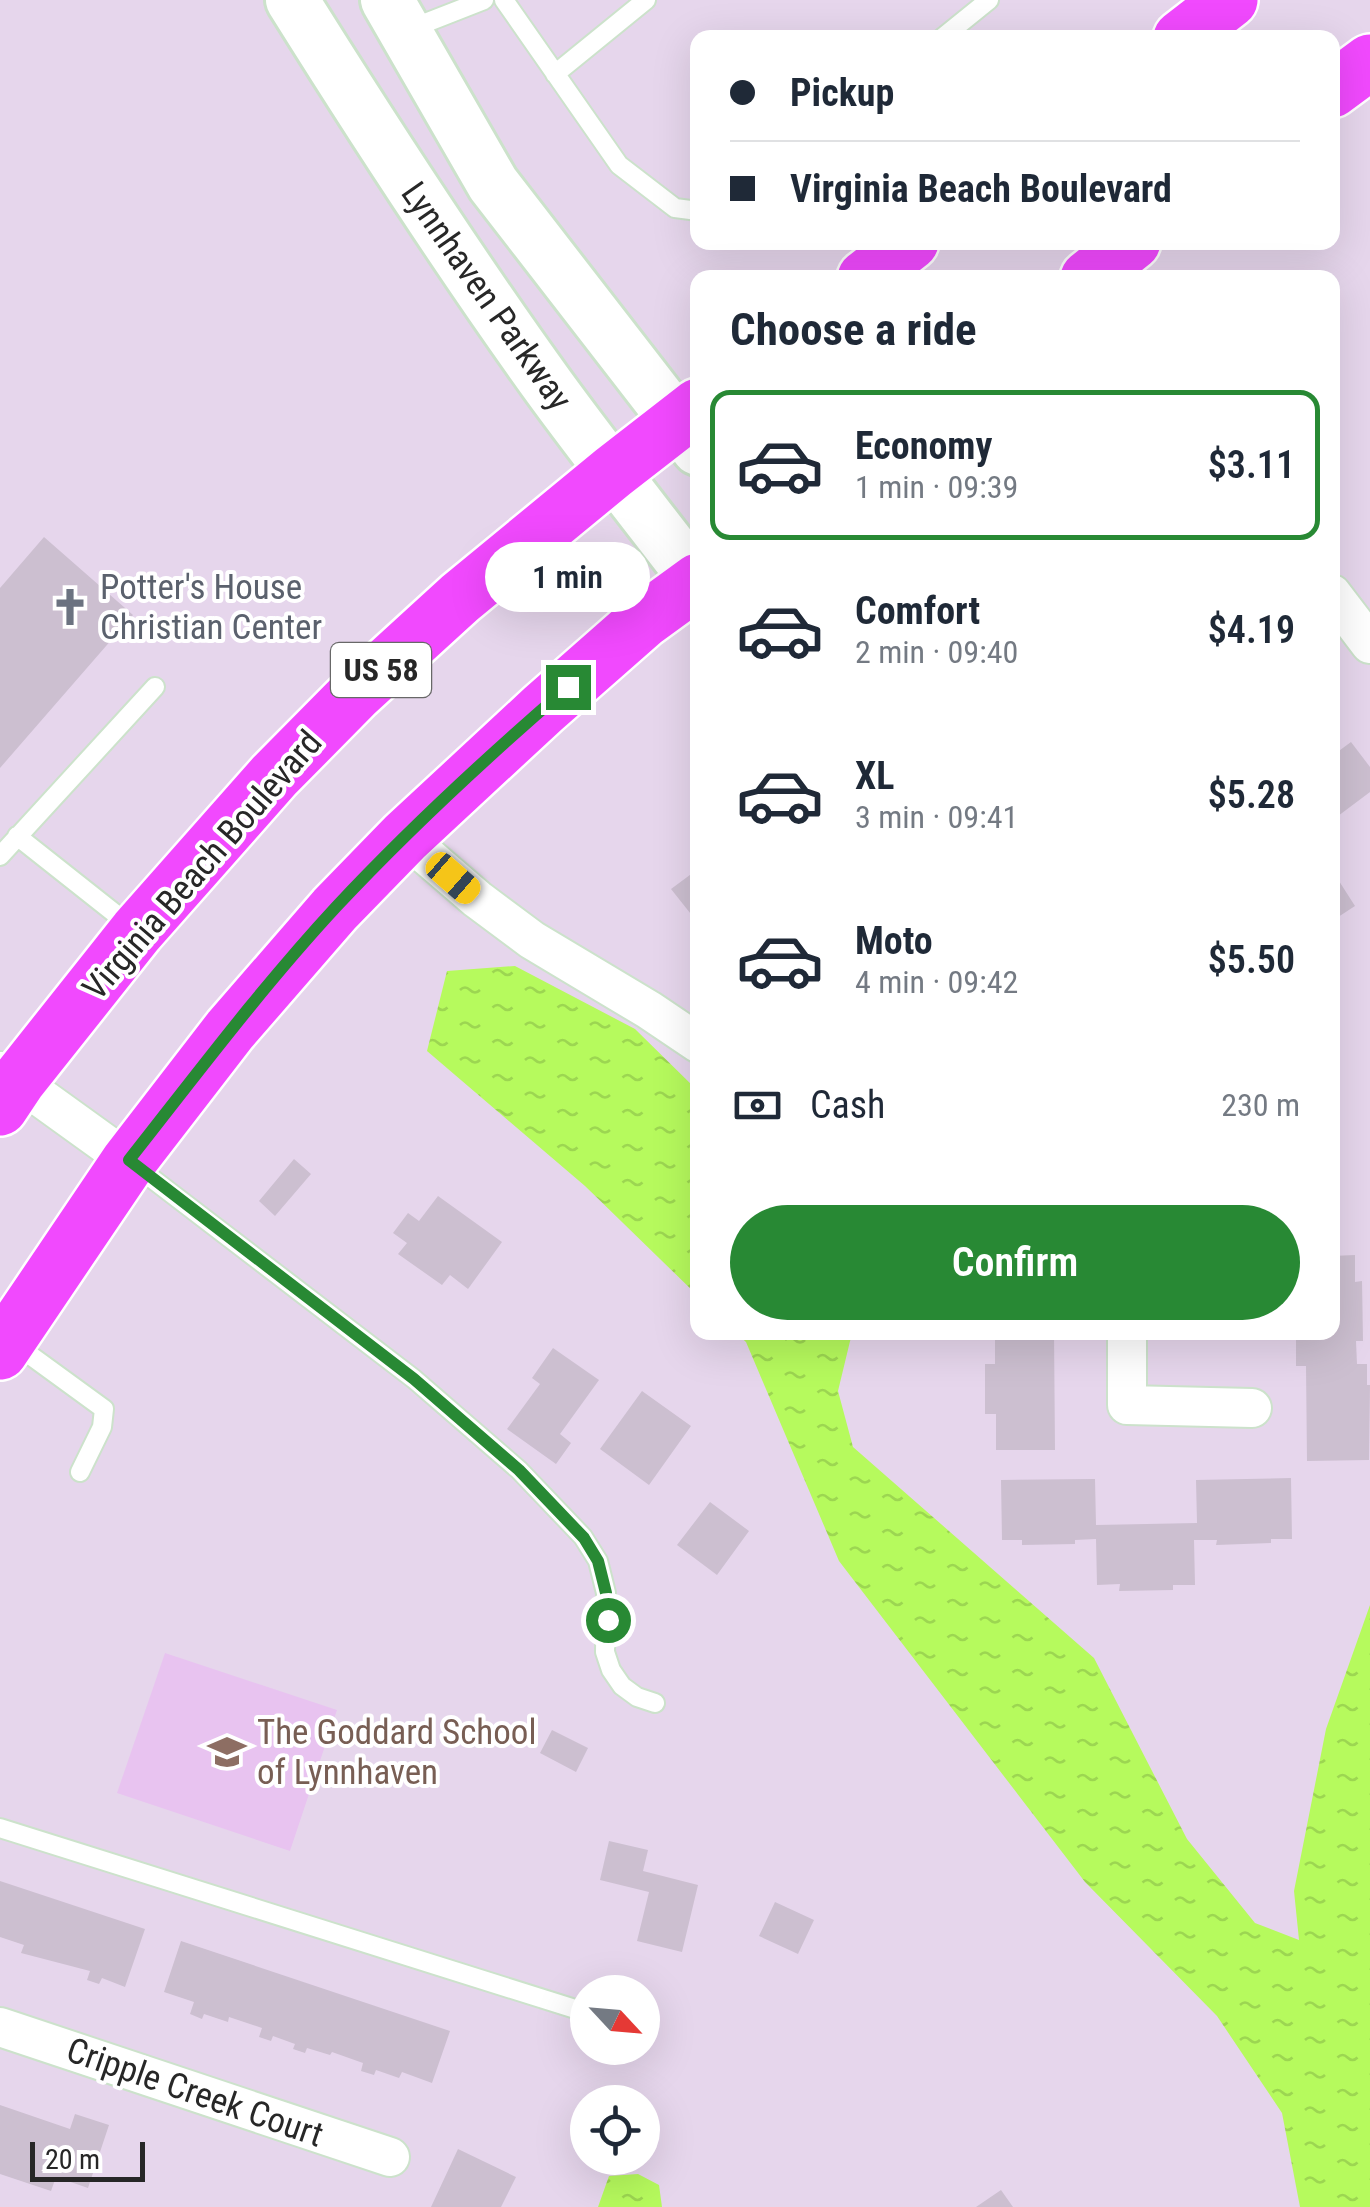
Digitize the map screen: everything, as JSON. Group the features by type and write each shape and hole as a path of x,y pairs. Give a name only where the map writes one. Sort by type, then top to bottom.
{"main road":[{"name":"Lynnhaven Parkway","path":"292,0 398,169 507,328 690,571"},
{"path":"1191,30 1230,0"},
{"name":"Lynnhaven Parkway","path":"396,16 492,184 690,426"},
{"path":"1340,84 1370,62"},
{"path":"875,270 901,250"},
{"name":"Virginia Beach Boulevard","path":"6,1087 274,776 356,693 460,598 613,472 690,426"},
{"path":"4,1346 129,1160 335,908 405,837 572,684 643,621 690,587"}],"street":[{"path":"1340,605 1370,644"},
{"path":"405,837 532,940 690,1038"},
{"path":"6,1087 129,1160"},
{"path":"1126,1340 1128,1405 1252,1408"},
{"name":"Cripple Creek Court","path":"0,2027 390,2157"}],"lane":[{"path":"396,16 484,0"},
{"path":"504,0 619,165 675,208 690,210"},
{"path":"556,74 646,0"},
{"path":"952,30 989,0"},
{"path":"0,856 155,687"},
{"path":"17,836 137,931"},
{"path":"129,1160 414,1379 519,1470 584,1538 598,1561 606,1593 605,1652 611,1670 622,1686 637,1697 656,1703"},
{"path":"4,1346 104,1409 102,1427 80,1472"},
{"path":"0,1828 570,2007"}],"shaded area":[{"name":"The Goddard School of Lynnhaven","path":"165,1653 337,1710 290,1851 117,1793"}],"water":[{"path":"515,966 635,1029 690,1083 690,1288 585,1186 427,1051 447,971"},
{"path":"850,1340 838,1391 853,1447 1094,1658 1187,1839 1255,1923 1299,1940 1294,1891 1326,1729 1370,1605 1370,2207 1300,2207 1282,2113 1217,2016 1085,1882 839,1561 746,1342"},
{"path":"640,2175 659,2185 662,2207 598,2207 609,2176"}],"building":[{"path":"44,537 133,615 0,768 0,588"},
{"path":"1351,742 1370,767 1370,792 1340,814 1340,750"},
{"path":"690,875 690,913 671,889"},
{"path":"1340,883 1355,906 1340,916"},
{"path":"294,1159 311,1174 275,1216 259,1201"},
{"path":"438,1196 502,1242 468,1289 450,1275 442,1285 398,1254 407,1243 393,1233 408,1213 419,1221"},
{"path":"1355,1255 1355,1282 1362,1281 1363,1341 1356,1341 1357,1364 1367,1364 1370,1385 1369,1460 1307,1461 1306,1366 1296,1366 1296,1340 1340,1340 1340,1256"},
{"path":"995,1340 1054,1340 1055,1450 996,1450 996,1414 985,1414 985,1364 995,1364"},
{"path":"553,1348 599,1380 560,1434 571,1443 556,1464 507,1429 540,1384 532,1378"},
{"path":"642,1391 691,1426 649,1485 600,1449"},
{"path":"1291,1478 1292,1539 1216,1545 1217,1540 1194,1540 1195,1585 1173,1585 1173,1590 1119,1591 1120,1584 1097,1585 1096,1539 1075,1540 1075,1544 1022,1545 1022,1540 1002,1540 1001,1480 1095,1479 1096,1525 1197,1523 1196,1480"},
{"path":"710,1502 749,1531 717,1575 677,1545"},
{"path":"552,1730 588,1748 576,1772 540,1753"},
{"path":"609,1841 648,1850 643,1871 698,1885 682,1952 637,1941 649,1892 600,1880"},
{"path":"0,1881 145,1929 125,1987 102,1978 99,1984 87,1980 90,1971 21,1953 24,1945 0,1937"},
{"path":"775,1902 814,1920 798,1954 759,1936"},
{"path":"181,1941 450,2031 432,2083 402,2072 399,2078 376,2070 374,2075 361,2071 363,2063 332,2052 330,2055 307,2048 305,2053 293,2049 295,2044 273,2036 271,2041 259,2037 262,2028 229,2017 228,2022 190,2014 194,2002 164,1992"},
{"path":"0,2105 70,2129 75,2114 109,2125 88,2188 56,2177 51,2191 0,2174"},
{"path":"458,2149 516,2177 501,2207 431,2207"},
{"path":"1001,2190 1013,2207 976,2207"}],"place":[{"name":"Potter's House Christian Center","path":"70,607"},
{"name":"The Goddard School of Lynnhaven","path":"227,1752"}],"route":[{"path":"568,687 405,837 335,908 230,1030 129,1160 414,1379 519,1470 584,1538 598,1561 608,1620"}]}
